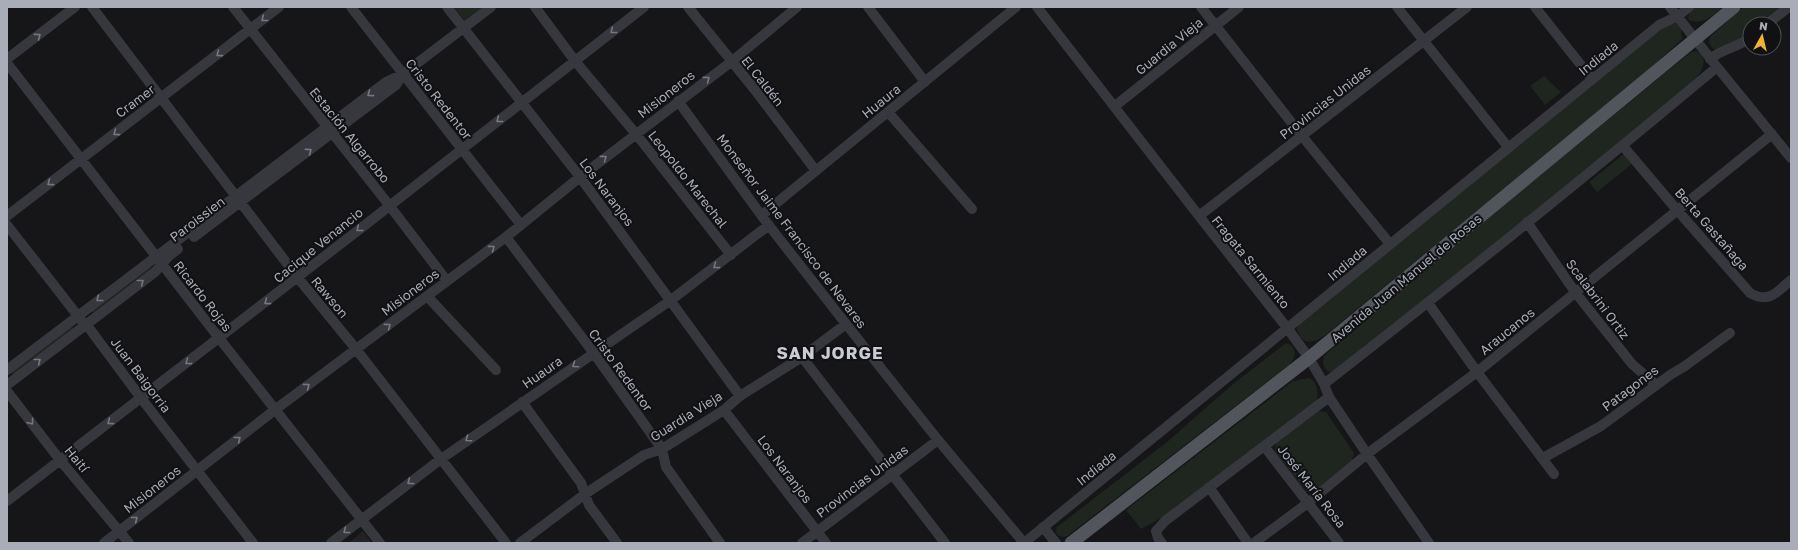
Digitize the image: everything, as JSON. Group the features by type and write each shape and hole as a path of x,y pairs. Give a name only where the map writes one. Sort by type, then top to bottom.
{"main road":[{"name":"Avenida Juan Manuel de Rosas","path":"1071,543 1309,358 1734,7"}],"street":[{"path":"7,59 75,7"},
{"name":"Rawson","path":"92,7 298,278 356,349 506,543"},
{"name":"Estación Algarrobo","path":"233,7 447,281"},
{"name":"Cramer","path":"7,216 279,7"},
{"name":"Cristo Redentor","path":"351,7 521,225"},
{"name":"Los Naranjos","path":"447,7 580,177 740,396"},
{"name":"Paroissien","path":"7,370 77,316 159,260 169,256 238,199 330,130 396,85 403,74 491,7"},
{"name":"Leopoldo Marechal","path":"535,7 575,61 636,134 731,255"},
{"name":"Cacique Venancio","path":"7,501 298,278 389,205 644,7"},
{"name":"El Caldén","path":"688,7 755,90 816,171"},
{"name":"Misioneros","path":"104,543 276,409 506,237 580,177 731,62 797,7"},
{"path":"868,7 925,82"},
{"name":"Huaura","path":"762,215 1016,7"},
{"name":"Fragata Sarmiento","path":"1037,7 1115,106 1198,216 1288,329 1309,358 1324,384 1329,397 1429,543"},
{"path":"1201,7 1302,136 1390,244"},
{"name":"Guardia Vieja","path":"1115,106 1239,7"},
{"path":"1397,7 1508,147"},
{"name":"Provincias Unidas","path":"1198,216 1467,7"},
{"path":"1536,7 1592,80"},
{"path":"1670,7 1791,158"},
{"name":"Indiada","path":"1024,543 1659,25 1678,16 1688,7"},
{"path":"1777,16 1788,7"},
{"path":"1324,384 1428,303 1526,222 1623,146 1714,63 1719,52 1742,43"},
{"name":"Ricardo Rojas","path":"7,63 219,338 380,543"},
{"name":"Monseñor Jaime Francisco de Nevares","path":"678,101 769,226 938,440 1024,543"},
{"path":"888,112 972,208"},
{"name":"Araucanos","path":"1254,543 1309,502 1367,454 1477,372 1772,134"},
{"name":"Berta Gastañaga","path":"1623,146 1750,293 1758,298 1764,299 1771,296 1791,280"},
{"name":"Scalabrini Ortiz","path":"1526,222 1576,292 1632,364 1656,385"},
{"name":"Juan Baigorria","path":"7,225 77,316 89,328 253,543"},
{"name":"Huaura","path":"331,543 441,458 593,352 671,300 769,226"},
{"name":"Cristo Redentor","path":"506,237 593,352 662,449 666,467 720,543"},
{"name":"Paroissien","path":"7,385 155,272 159,260"},
{"path":"427,296 496,370"},
{"path":"1428,303 1477,372 1554,474"},
{"name":"Guardia Vieja","path":"520,543 585,494 644,455 662,449 724,410 740,396 802,357 846,324"},
{"name":"Patagones","path":"1543,458 1602,426 1656,385 1730,333"},
{"path":"802,357 945,543"},
{"name":"Haití","path":"7,391 60,460 129,543"},
{"path":"1162,543 1158,538 1156,531 1165,521 1329,397"},
{"path":"522,402 581,483 589,505 617,543"},
{"name":"Los Naranjos","path":"724,410 826,543"},
{"name":"Provincias Unidas","path":"802,543 938,440"},
{"name":"José María Rosa","path":"1264,446 1309,502 1339,543"},
{"path":"1209,487 1248,543"},
{"path":"1044,527 1056,543"}],"shaded area":[{"path":"454,7 482,7 465,21"},
{"path":"1692,7 1723,7 1708,19 1699,22 1689,20 1688,17"},
{"path":"1743,7 1783,7 1772,16 1742,16 1742,38 1716,50 1712,48 1709,42 1710,37"},
{"path":"1676,23 1681,28 1682,39 1625,92 1517,178 1324,336 1312,342 1308,342 1301,338 1297,329 1299,324 1664,27 1669,24"},
{"path":"1697,51 1703,57 1702,69 1695,80 1676,98 1334,371 1329,372 1325,369 1323,363 1324,356 1428,266 1691,52"},
{"path":"1544,76 1561,92 1545,105 1530,86"},
{"path":"1625,153 1633,163 1597,192 1589,182"},
{"path":"148,263 152,268 93,313 89,308"},
{"path":"70,323 74,329 13,375 9,370"},
{"path":"1286,343 1293,347 1295,353 1289,365 1067,536 1063,537 1057,535 1057,527 1167,442 1233,384"},
{"path":"1309,378 1314,382 1317,388 1316,401 1161,518 1141,529 1126,510 1293,381"},
{"path":"1318,411 1326,412 1354,453 1352,461 1314,492 1307,492 1275,451 1276,442"},
{"path":"363,531 372,543 348,543 351,541"}],"district":[{"name":"SAN JORGE","path":"830,353"}]}
